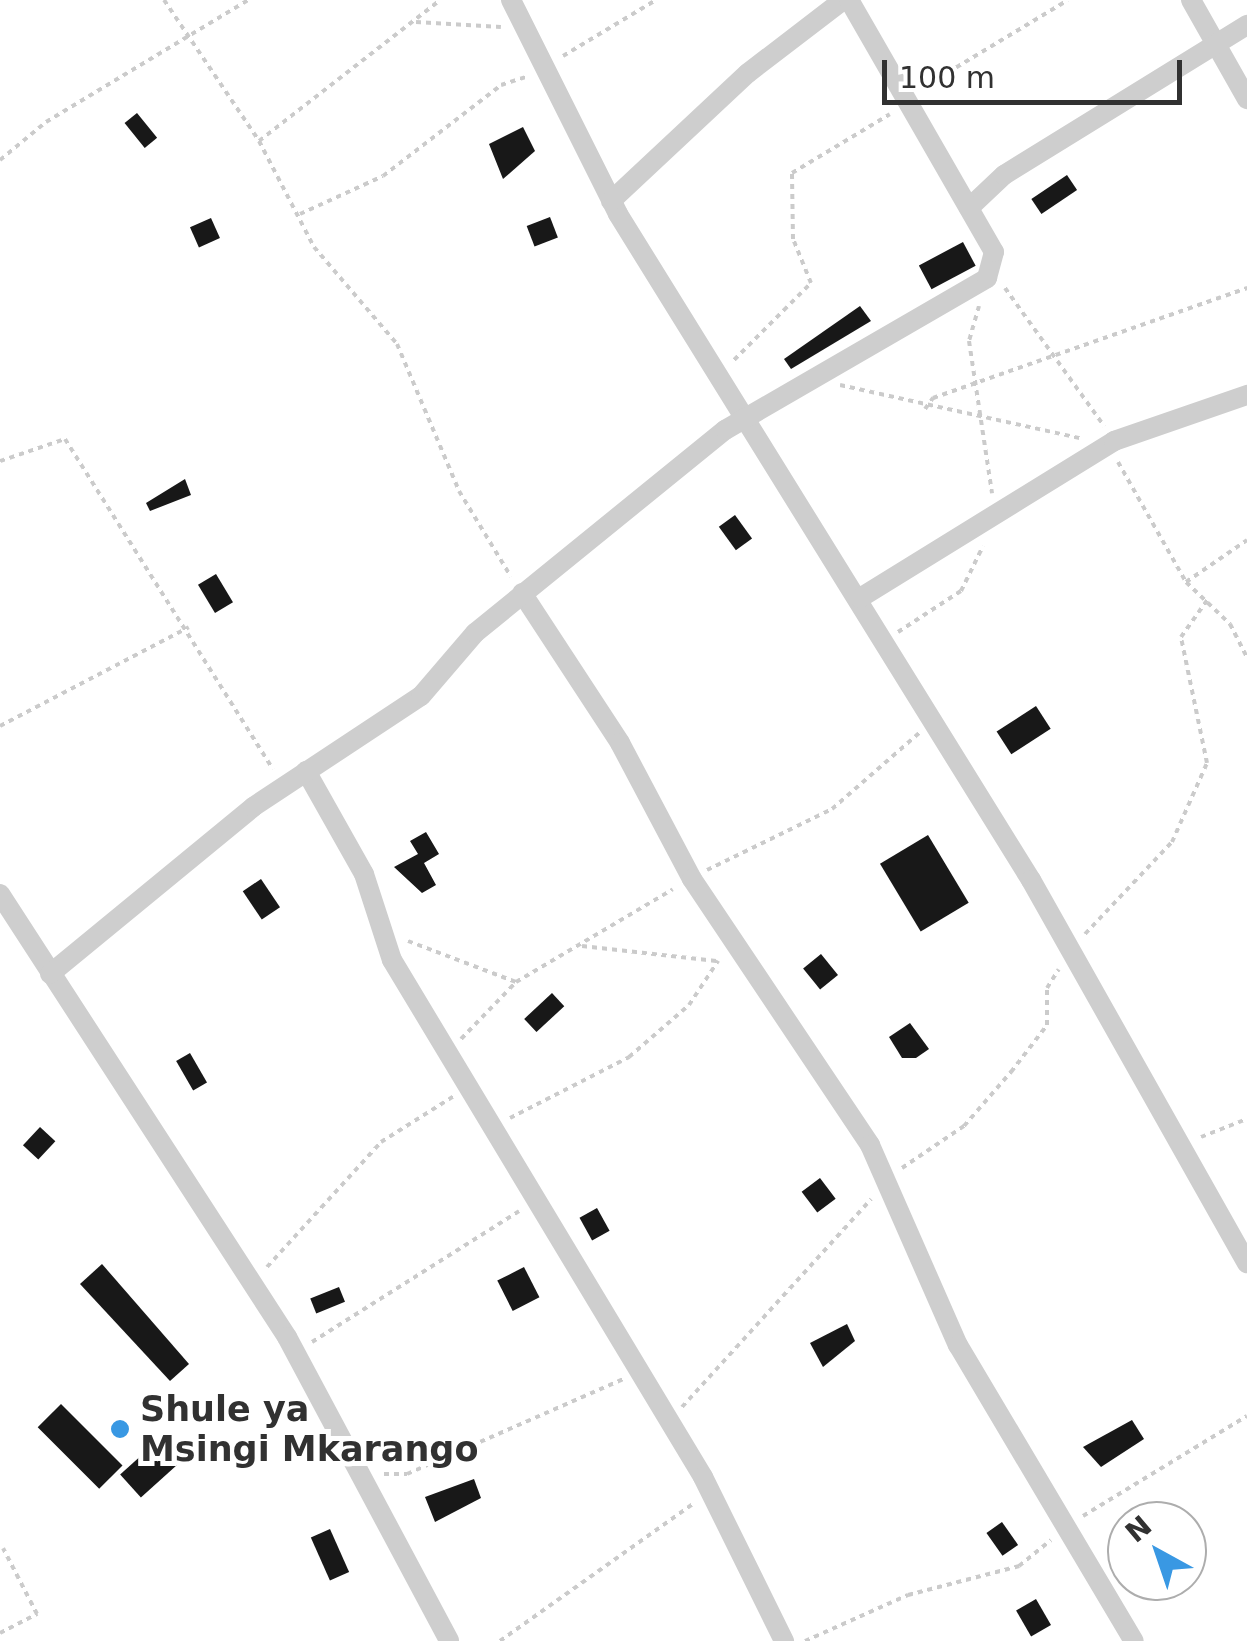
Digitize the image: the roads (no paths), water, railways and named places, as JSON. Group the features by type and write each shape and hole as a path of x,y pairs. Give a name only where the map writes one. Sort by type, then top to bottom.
{"street":[{"path":"511,0 549,66 612,201 931,714 1071,949 1247,1264"},
{"path":"50,974 286,784 421,696 522,593 748,418 987,278 994,252 846,0 748,73 612,201"},
{"path":"1191,0 1247,99"},
{"path":"969,208 1004,175 1247,25"},
{"path":"860,598 1105,446 1247,395"},
{"path":"522,593 620,744 692,879 750,964 886,1183 958,1345 1134,1641"},
{"path":"306,771 364,874 392,960 474,1083 638,1372 710,1490 784,1641"},
{"path":"0,894 296,1352 449,1641"}],"place":[{"name":"Shule ya Msingi Mkarango","path":"120,1429"}]}
